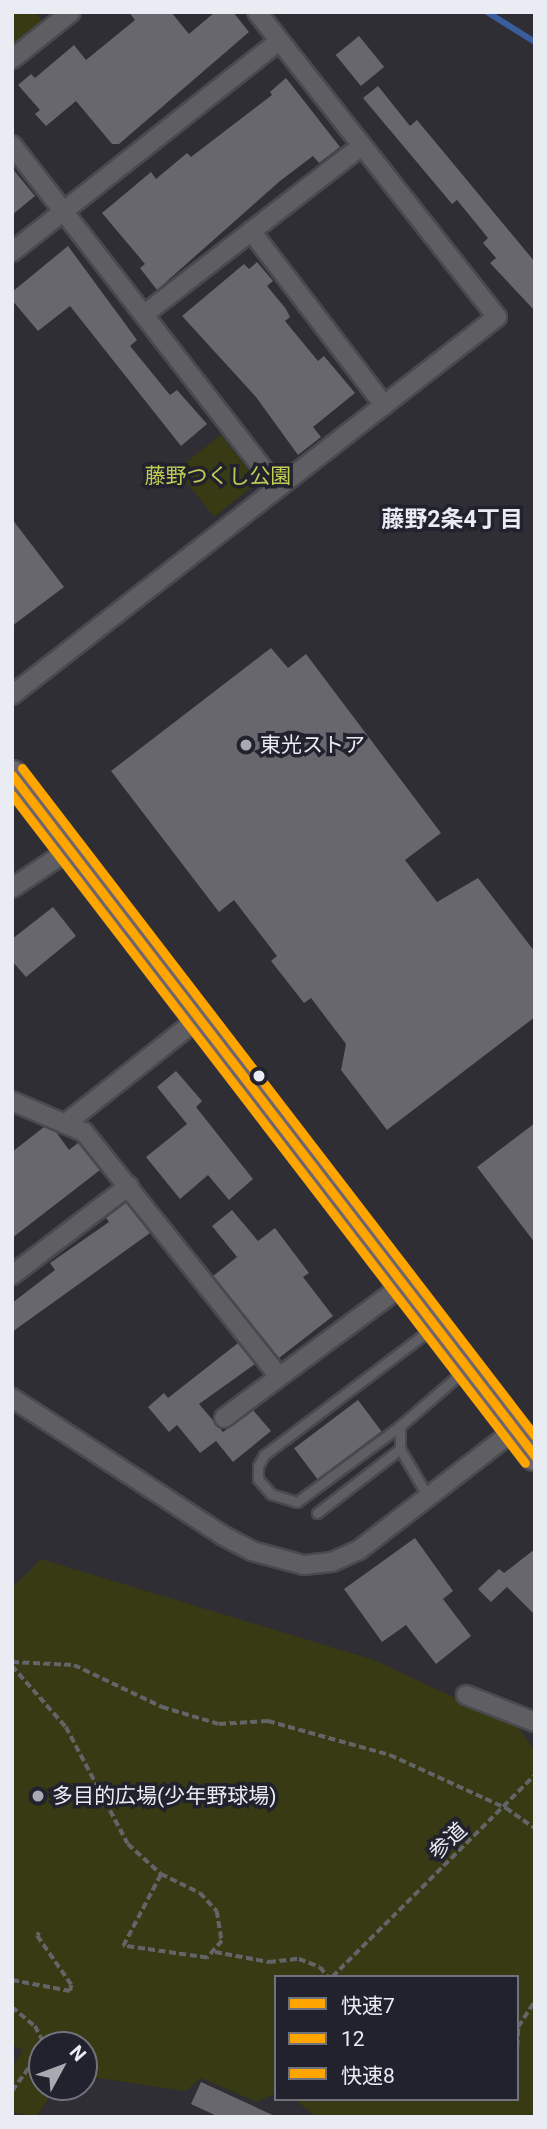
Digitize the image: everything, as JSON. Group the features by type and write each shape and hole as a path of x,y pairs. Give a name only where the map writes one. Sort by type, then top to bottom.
{"highway":[{"path":"12,775 535,1456"}],"street":[{"path":"12,59 71,12"},
{"path":"12,695 497,317 257,12"},
{"path":"12,252 279,41"},
{"path":"12,145 145,313 278,488"},
{"path":"145,313 360,146"},
{"path":"251,231 384,405"},
{"path":"12,888 69,850"},
{"path":"65,1124 198,1019"},
{"path":"12,1101 85,1132 279,1376"},
{"path":"12,1275 129,1186"},
{"path":"224,1418 403,1285"},
{"path":"12,1398 222,1535 280,1561 304,1565 341,1558 359,1550 514,1430"},
{"path":"466,1695 535,1722"}],"lane":[{"path":"435,1326 264,1455 258,1466 258,1479 278,1498 297,1502 400,1426 467,1368"},
{"path":"400,1426 400,1449 428,1497"},
{"path":"317,1513 400,1449"}],"path":[{"path":"12,1664 74,1665 162,1707 219,1724 268,1721 390,1755 506,1808 535,1828"},
{"path":"12,1664 66,1727 128,1844 161,1874 200,1892 217,1911 224,1931 214,1952 206,1958 123,1946 161,1874"},
{"name":"参道","path":"332,1975 385,1921 506,1808 535,1775"},
{"path":"12,1980 70,1991 71,1985 37,1936 39,1932"},
{"path":"214,1952 269,1962 299,1959 320,1967 328,1975"},
{"path":"519,2025 535,2001"},
{"path":"12,2007 35,2026 37,2031"},
{"path":"12,2091 28,2068"}],"green space":[{"path":"12,12 36,12 43,22 12,45"},
{"name":"藤野つくし公園","path":"221,435 258,482 214,517 177,469"},
{"path":"41,1559 374,1660 519,1728 535,1751 535,2117 317,2117 297,2101 519,2101 519,1975 274,1975 274,2094 257,2102 201,2078 186,2091 98,2078 98,2031 28,2031 28,2101 47,2101 36,2117 12,2112 12,2067 23,2050 12,2045 12,1588"}],"building":[{"path":"129,12 171,12 189,34 215,12 233,12 249,32 119,144 112,144 76,101 46,126 35,114 40,110 18,85 31,74 35,78 74,45 86,60 135,20"},
{"path":"359,36 384,67 361,86 336,55"},
{"path":"286,78 340,147 319,163 313,156 280,181 157,290 140,268 145,264 102,213 151,172 156,179 187,153 191,157 272,95 270,92"},
{"path":"378,86 410,126 417,120 535,262 535,311 490,263 496,258 483,243 488,238 457,200 452,204 363,98"},
{"path":"12,168 35,196 12,215"},
{"path":"68,246 137,340 130,346 170,395 177,390 207,424 181,446 70,306 38,331 12,300 12,292"},
{"path":"257,262 273,281 267,286 286,309 290,317 285,321 318,361 324,356 355,393 313,427 321,437 298,455 256,397 182,316 244,264 249,269"},
{"path":"12,519 64,587 12,626"},
{"path":"271,648 288,668 306,654 441,833 405,860 437,902 478,878 535,952 535,1017 387,1130 341,1070 346,1044 311,998 304,1003 271,961 277,956 234,900 219,912 111,771"},
{"path":"53,907 76,936 26,977 12,961 12,939"},
{"path":"176,1071 202,1101 196,1107 253,1179 229,1200 208,1175 180,1199 146,1157 187,1124 157,1087"},
{"path":"535,1123 535,1243 477,1167"},
{"path":"44,1127 56,1132 69,1150 78,1143 100,1170 12,1238 12,1152"},
{"path":"126,1203 150,1233 12,1332 12,1303 55,1270 50,1263 109,1222 106,1218"},
{"path":"232,1210 258,1241 275,1228 309,1273 303,1277 333,1316 279,1358 213,1276 237,1257 212,1226"},
{"path":"238,1343 255,1364 199,1404 223,1432 253,1410 271,1431 233,1462 216,1441 200,1453 177,1425 169,1432 148,1407 164,1393 168,1398"},
{"path":"358,1400 381,1431 318,1479 294,1448"},
{"path":"415,1538 453,1591 443,1599 471,1636 436,1664 406,1625 382,1642 344,1589"},
{"path":"535,1549 535,1615 507,1587 491,1602 478,1589 499,1569 504,1573"},
{"path":"201,2082 277,2117 219,2117 191,2104"}],"waterway":[{"path":"487,12 535,42"}],"transit line":[{"name":"快速8","path":"22,768 535,1436"},
{"name":"快速7","path":"12,775 535,1456"},
{"name":"12","path":"12,795 525,1463"}],"place":[{"name":"東光ストア","path":"246,745"},
{"name":"多目的広場(少年野球場)","path":"38,1796"}],"district":[{"name":"藤野2条4丁目","path":"452,520"}]}
